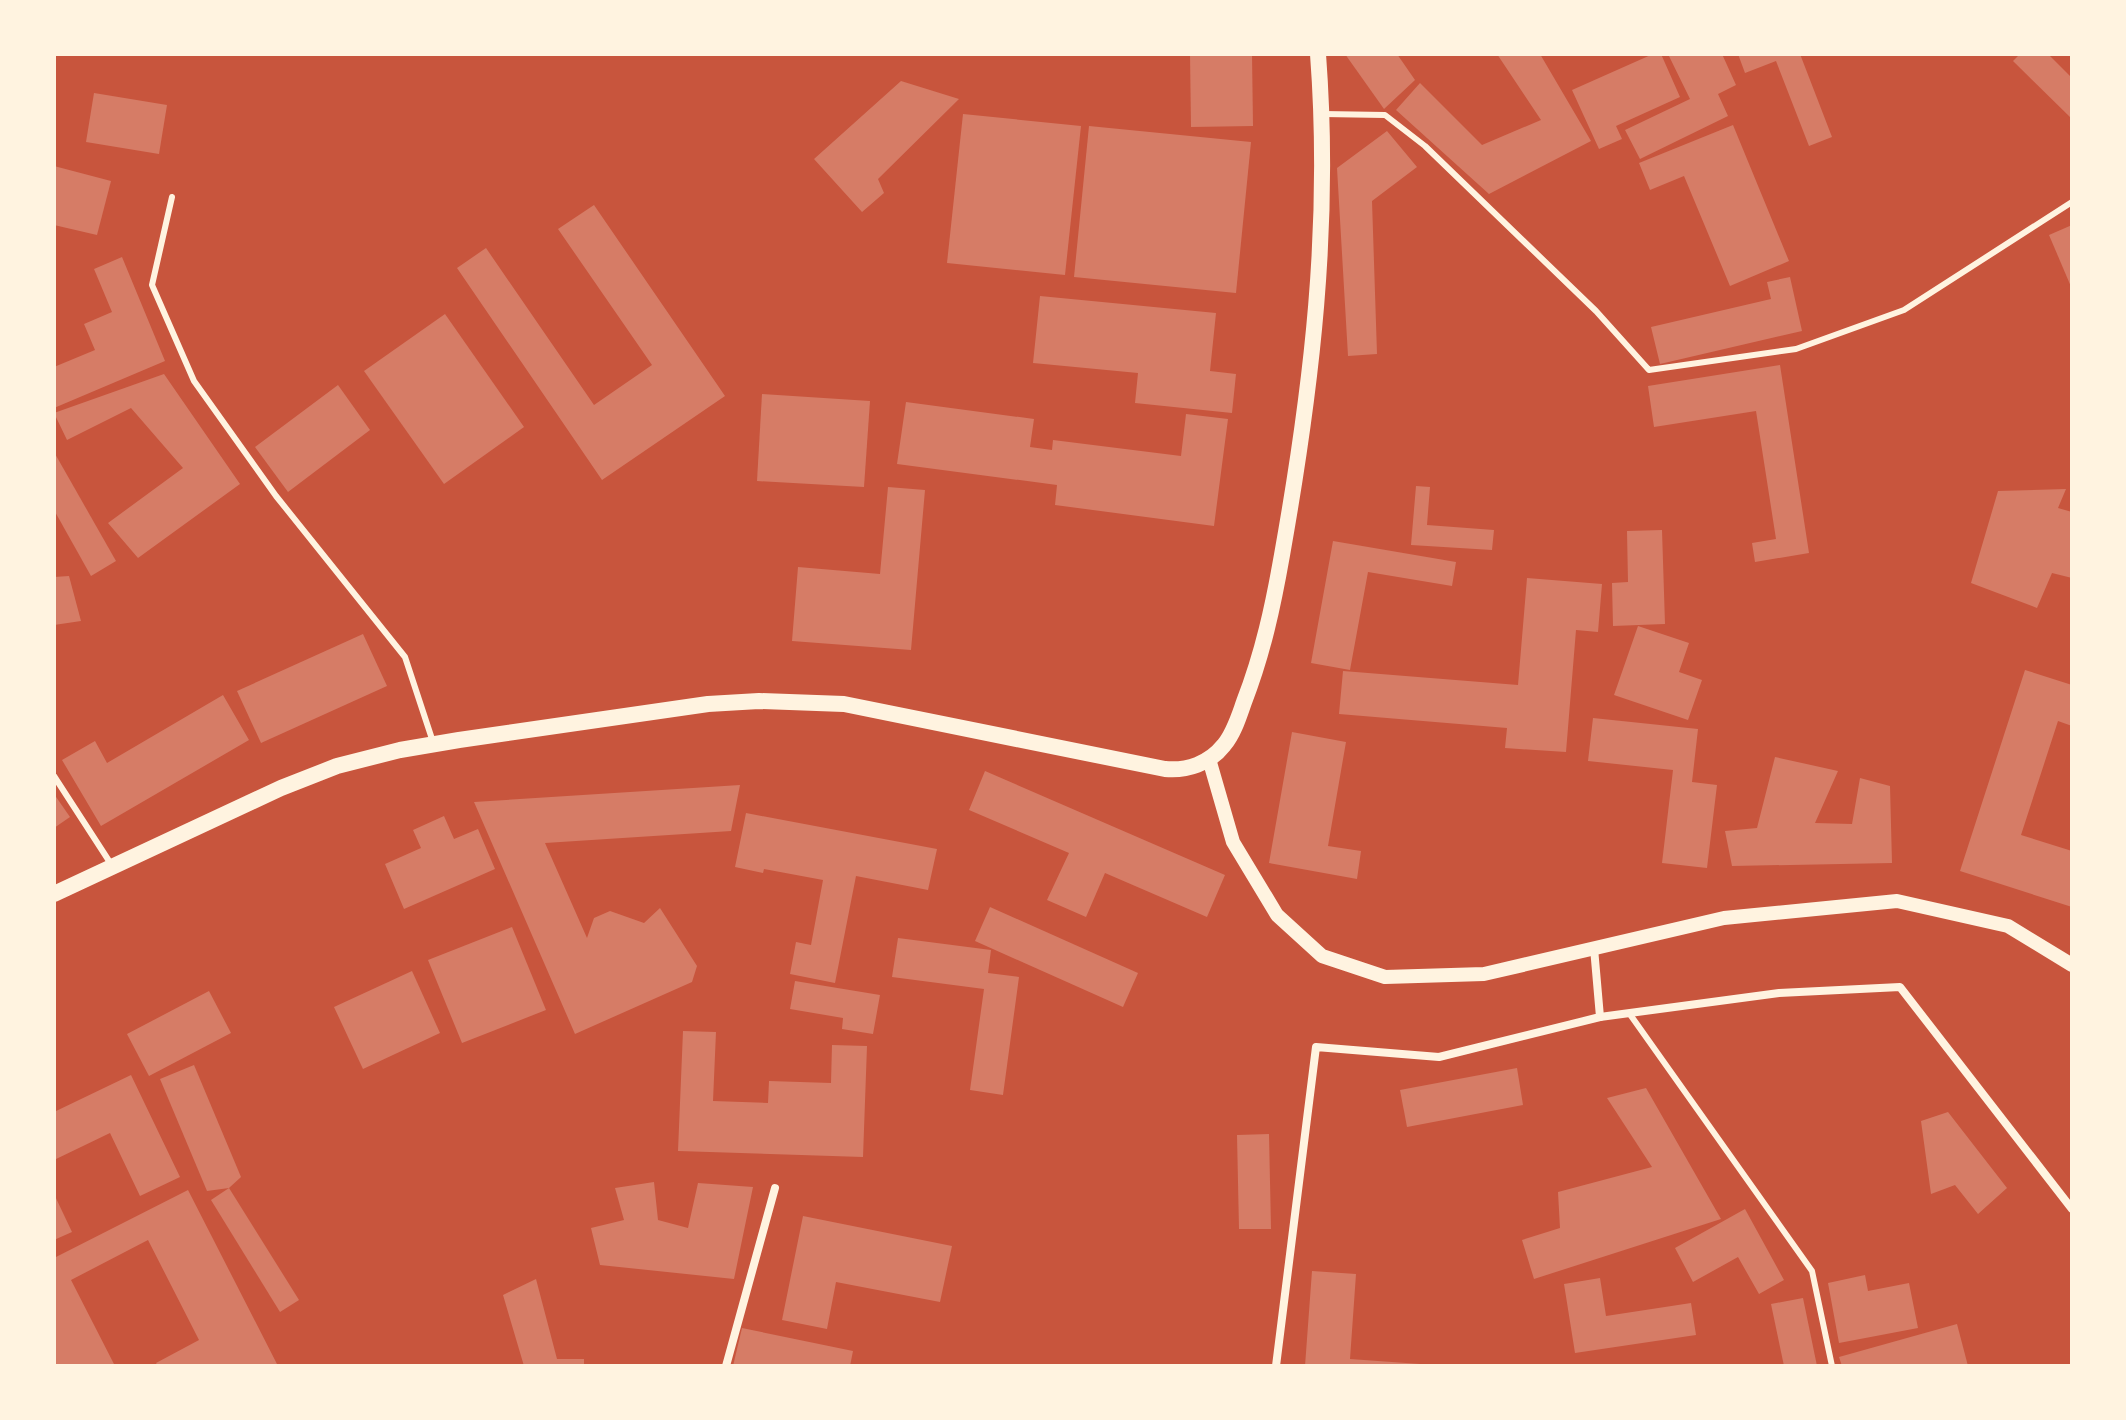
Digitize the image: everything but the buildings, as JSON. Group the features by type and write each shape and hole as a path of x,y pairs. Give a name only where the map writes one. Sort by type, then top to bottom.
{"main road":[{"path":"54,894 281,788 337,766 434,745 708,704 844,704 1181,771 1209,759 1224,745 1235,726 1257,670 1271,622 1304,431 1322,259 1323,114 1318,54"}],"street":[{"path":"1209,759 1233,842 1277,915 1322,956 1385,977 1484,974 1724,918 1897,901 2008,926 2072,965"},
{"path":"1594,948 1600,1017"},
{"path":"1276,1366 1316,1047 1439,1057 1600,1017 1779,993 1900,987 2072,1209"},
{"path":"726,1366 775,1188"}],"lane":[{"path":"1323,114 1385,115 1425,146 1596,311 1649,370 1796,349 1904,310 2072,202"},
{"path":"172,197 152,285 194,381 276,496 405,657 434,745"},
{"path":"54,776 113,867"},
{"path":"1629,1013 1812,1271 1832,1366"}]}
